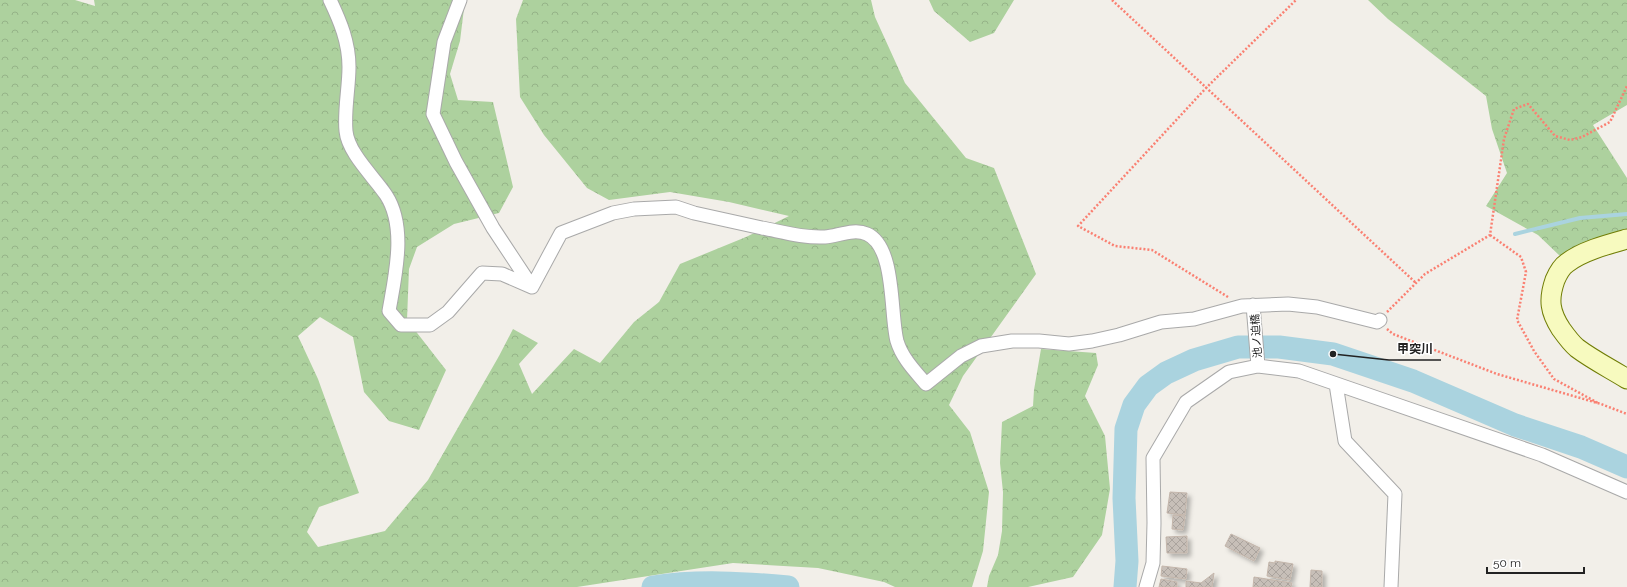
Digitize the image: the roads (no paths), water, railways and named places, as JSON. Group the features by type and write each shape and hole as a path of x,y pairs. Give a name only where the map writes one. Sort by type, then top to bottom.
{"main road":[{"path":"1627,239 1576,257 1567,263 1560,269 1551,294 1550,302 1554,319 1572,343 1595,360 1627,379"}],"street":[{"path":"330,0 344,30 349,63 346,113 347,135 357,157 387,196 393,209 398,244 389,311 401,325 430,325 448,312 482,273 502,274 532,287"},
{"path":"460,0 444,42 433,114 456,162 493,228 532,287"},
{"path":"532,287 561,233 613,213 634,209 676,207 694,213 801,237 825,237 854,232 866,233 878,241 892,291 897,341 903,356 926,384 961,356 981,346 1012,341 1039,341 1069,344 1092,341 1119,335 1161,322 1194,319 1248,306 1288,304 1317,307 1377,322 1380,320"},
{"name":"池ノ迫橋","path":"1248,306 1258,366"},
{"path":"1146,587 1152,563 1154,523 1153,458 1186,402 1228,372 1258,366 1299,371 1542,455 1627,492"},
{"path":"1336,384 1345,441 1395,494 1391,587"}],"waterway":[{"path":"1515,234 1580,218 1627,214"},
{"path":"1125,587 1127,561 1124,498 1126,429 1134,405 1148,386 1166,373 1194,360 1238,347 1279,347 1333,354 1413,381 1515,425 1581,447 1627,467"},
{"path":"653,587 686,583 738,583 788,587"}],"place":[{"name":"甲突川","path":"1333,354"}]}
